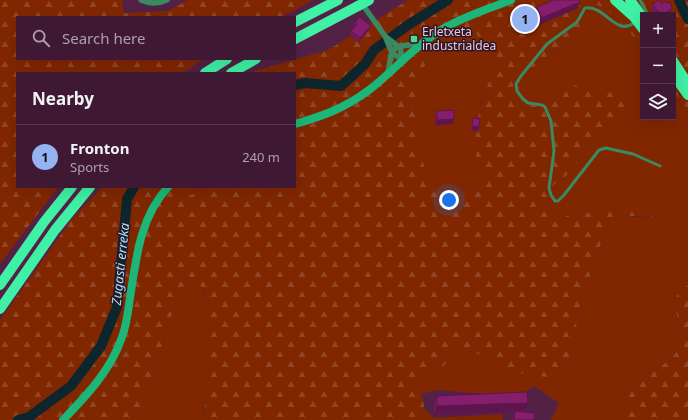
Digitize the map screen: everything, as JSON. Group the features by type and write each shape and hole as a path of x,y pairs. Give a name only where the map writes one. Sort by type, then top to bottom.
{"highway":[{"path":"296,21 338,0"},
{"path":"296,38 360,3 369,0"},
{"path":"615,0 640,19"},
{"path":"630,0 640,19"},
{"path":"207,72 225,60"},
{"path":"232,72 254,60"},
{"path":"676,66 688,84"},
{"path":"676,78 688,96"},
{"path":"0,285 44,222 71,188"},
{"path":"0,309 55,230 89,188"}],"main road":[{"path":"296,124 323,116 343,107 370,89 420,44 442,29 511,0"},
{"path":"63,420 95,385 115,355 123,336 127,319 136,252 143,231 157,201 167,188"}],"street":[{"path":"141,0 148,3 156,3 167,0"},
{"path":"360,3 385,36 391,52 388,73"},
{"path":"385,36 398,45 403,60"},
{"path":"391,52 398,45 420,44"},
{"path":"391,52 403,60"}],"lane":[{"path":"640,0 646,12"},
{"path":"640,19 629,26 623,27 617,25 596,8 585,8 577,22 547,44 516,84 517,91 528,103 542,105 546,108 551,121 554,151 549,188 555,201 558,201 564,195 599,150 606,148 633,154 660,166"}],"green space":[{"path":"0,0 122,0 124,13 168,11 188,0 313,0 284,16 16,16 16,60 202,60 184,72 16,72 16,188 57,188 0,264"},
{"path":"408,0 686,0 688,2 688,110 676,95 676,12 640,12 640,44 612,14 598,5 589,2 583,10 585,19 584,25 582,31 577,37 571,42 552,52 533,67 526,71 515,73 513,85 514,97 519,103 527,99 538,102 554,97 567,84 572,84 593,93 617,91 623,94 630,104 605,134 587,149 567,175 550,188 549,222 557,222 568,215 576,216 591,212 630,206 652,211 652,218 626,216 601,219 609,222 576,320 577,332 566,369 560,379 498,370 482,355 458,347 442,368 420,373 419,382 425,410 431,415 431,420 204,420 204,393 207,382 207,356 210,324 209,300 205,291 199,284 189,282 183,287 178,295 154,371 136,420 0,420 0,320 72,219 101,188 177,188 187,196 196,193 202,188 296,188 296,72 251,72 328,50","holes":["471,27 480,39 487,42 482,51 495,66 483,99 476,132 476,156 482,188 481,192 451,191 442,188 433,182 426,171 421,157 416,124 416,94 418,84 428,55 438,45"]},
{"path":"589,2 605,9 619,20 640,44 640,120 676,120 676,95 688,110 688,285 680,292 676,299 675,306 681,328 680,345 677,352 672,357 634,385 628,397 624,420 551,420 559,403 534,386 518,397 437,390 422,394 419,382 420,373 442,368 458,347 482,355 499,370 560,379 566,369 577,332 576,320 609,222 600,219 615,215 652,218 652,211 591,212 576,216 568,215 557,222 549,222 550,188 567,175 587,149 605,134 617,91 593,93 572,84 567,84 555,97 538,102 527,99 519,103 514,97 513,93 515,72 531,68 548,55 575,40 583,10"},
{"path":"472,26 480,38 487,42 483,53 495,66 481,102 476,156 483,186 481,192 447,190 433,182 426,171 421,157 416,124 416,94 428,55 438,45"},
{"path":"176,188 202,188 196,193 186,196"},
{"path":"189,282 195,282 201,285 208,298 211,317 207,356 208,376 204,391 204,420 136,420 154,371 178,295 183,287"},
{"path":"688,285 688,420 624,420 628,397 634,385 666,362 677,352 680,345 681,328 676,312 676,298 680,291"},
{"path":"502,414 503,420 431,420 431,418"}],"building":[{"path":"554,0 579,0 580,2 541,18 537,7"},
{"path":"659,0 662,4 665,1 666,3 668,2 671,4 672,9 668,12 658,12 653,4"},
{"path":"360,17 371,26 360,38 351,31 357,24 355,22"},
{"path":"454,110 454,119 437,120 437,111"},
{"path":"473,118 480,119 479,127 472,126"},
{"path":"527,392 528,403 437,406 437,396"},
{"path":"515,411 535,413 534,420 514,420"}],"waterway":[{"name":"Zugasti erreka","path":"296,85 305,83 341,86 365,64 374,50 408,25 448,0"},
{"path":"679,0 688,19"},
{"name":"Zugasti erreka","path":"18,420 29,417 71,386 101,346 117,307 127,199 133,188"}],"place":[{"name":"Fronton","path":"525,19"},
{"name":"Erletxeta industrialdea","path":"414,39"}]}
